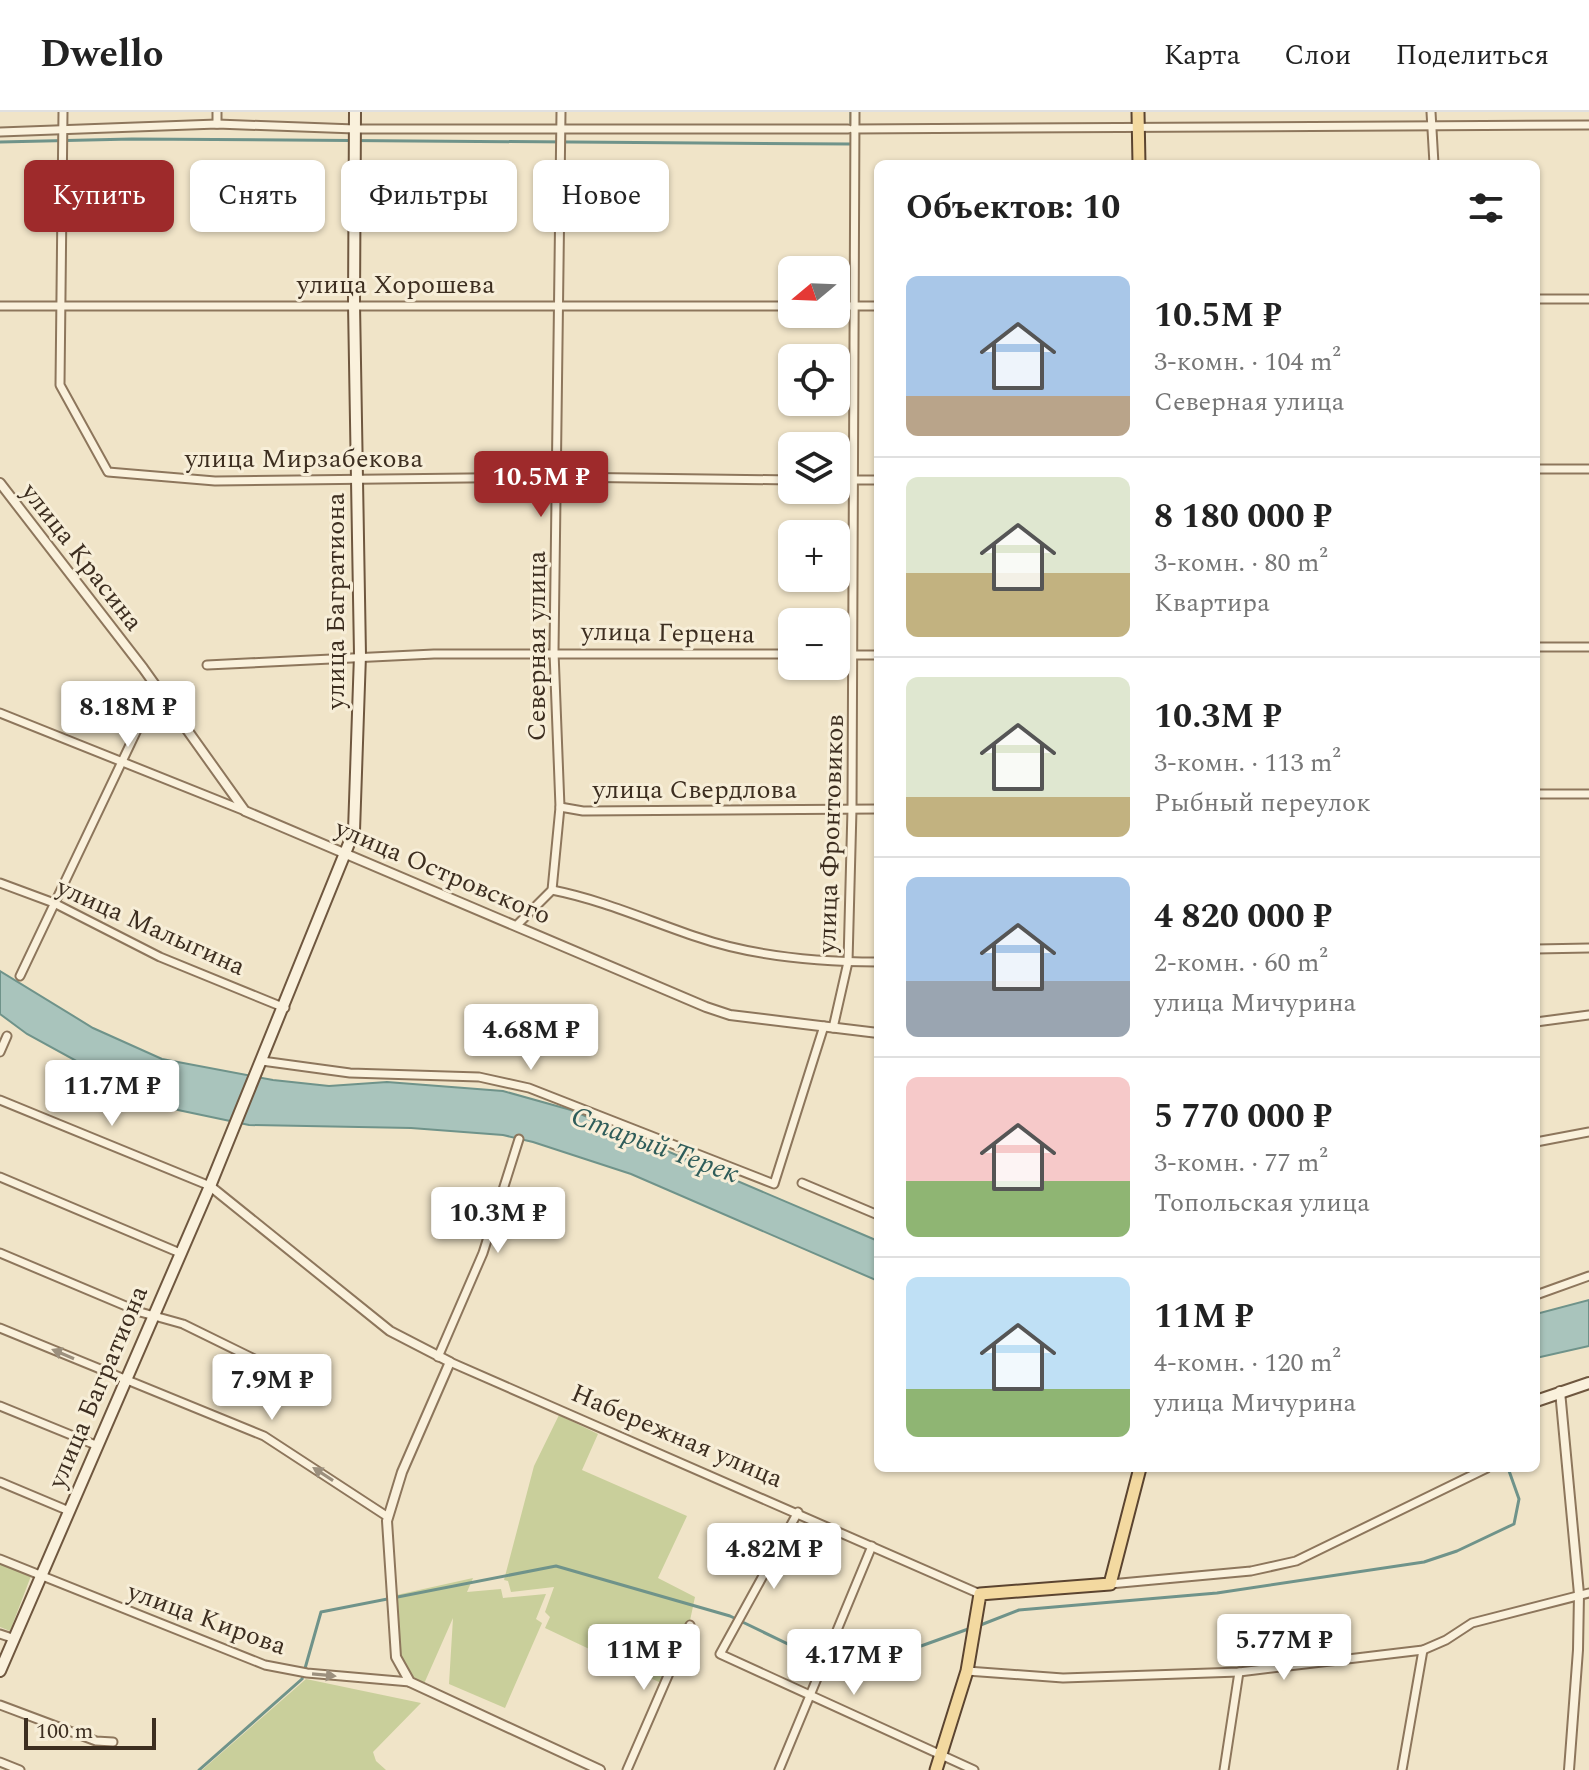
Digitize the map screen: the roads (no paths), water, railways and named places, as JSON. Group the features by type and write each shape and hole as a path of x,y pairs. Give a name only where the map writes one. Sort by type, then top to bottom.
{"main road":[{"name":"улица Багратиона","path":"0,1671 210,1186 285,1008 354,831 360,655 354,304 355,112"},
{"path":"1139,112 1140,160"},
{"path":"1540,1399 1589,1383"},
{"path":"1110,1584 1139,1472"},
{"name":"Набережная улица","path":"980,1594 1110,1584"},
{"path":"936,1770 967,1671 980,1594"}],"street":[{"path":"61,305 63,112"},
{"path":"217,112 217,124"},
{"name":"Северная улица","path":"552,890 560,807 554,652 561,112"},
{"name":"улица Фронтовиков","path":"260,1066 350,1073 479,1077 529,1088 774,1184 829,1027 848,962 855,655 856,307 852,129 855,112"},
{"path":"1431,112 1434,160"},
{"path":"0,132 217,124 355,129 1139,130 1589,125"},
{"path":"1540,299 1589,299"},
{"name":"улица Мирзабекова","path":"61,305 60,385 108,472 215,481 558,477 778,480"},
{"name":"улица Хорошева","path":"0,306 778,306"},
{"path":"850,307 874,306"},
{"path":"1540,469 1589,469"},
{"path":"850,481 874,480"},
{"name":"улица Красина","path":"0,483 157,688 245,811"},
{"path":"1540,647 1589,647"},
{"name":"улица Герцена","path":"207,665 360,655 554,652 778,654"},
{"path":"850,655 874,655"},
{"path":"20,976 157,688"},
{"name":"улица Островского","path":"0,713 518,924 706,1007 730,1015 874,1033"},
{"path":"1540,794 1589,794"},
{"name":"улица Свердлова","path":"560,807 583,811 874,809"},
{"name":"улица Малыгина","path":"0,883 54,903 160,957 285,1008"},
{"path":"518,924 552,890"},
{"name":"улица Островского","path":"552,890 585,896 700,939 777,956 874,962"},
{"path":"1540,949 1589,948"},
{"path":"1540,1021 1589,1015"},
{"path":"0,1052 7,1036"},
{"path":"0,1100 210,1186"},
{"path":"1540,1141 1589,1132"},
{"path":"438,1357 483,1253 519,1139"},
{"path":"0,1177 180,1253"},
{"path":"802,1183 874,1213"},
{"name":"Набережная улица","path":"210,1186 390,1331 438,1357 980,1594"},
{"path":"0,1253 154,1316 183,1324 281,1372"},
{"path":"1540,1294 1589,1276"},
{"path":"0,1328 264,1436 388,1517"},
{"path":"450,1362 402,1472 388,1517 396,1657 410,1682 600,1770"},
{"path":"1560,1391 1579,1594 1569,1770"},
{"path":"0,1406 98,1446"},
{"name":"Набережная улица","path":"1110,1584 1251,1571 1296,1561 1479,1472"},
{"path":"0,1482 69,1511"},
{"path":"798,1512 720,1654 974,1770"},
{"path":"779,1770 872,1546"},
{"name":"улица Кирова","path":"0,1559 265,1665 307,1673 410,1682"},
{"path":"967,1671 1063,1678 1239,1672 1423,1650 1472,1623 1589,1593"},
{"path":"627,1770 690,1625"},
{"path":"0,1634 12,1638"},
{"path":"1402,1770 1423,1650"},
{"path":"1224,1770 1239,1672"},
{"path":"0,1705 96,1741 113,1742"},
{"path":"0,1762 20,1770"}],"water":[{"path":"0,971 93,1028 162,1059 273,1080 329,1086 387,1082 503,1091 571,1110 874,1239 874,1279 631,1174 533,1142 503,1135 411,1128 249,1125 178,1110 122,1086 27,1034 0,1014"},
{"path":"1589,1300 1589,1346 1540,1357 1540,1313"}],"waterway":[{"path":"851,112 851,128"},
{"path":"0,142 132,139 851,144"},
{"path":"978,1626 1019,1610 1217,1593 1424,1562 1457,1551 1514,1524 1519,1499 1509,1472"},
{"path":"199,1770 302,1679 321,1612 556,1566 730,1616 819,1659 847,1661 921,1646 971,1628"}],"water label":[{"name":"Старый Терек","path":"655,1145"}]}
